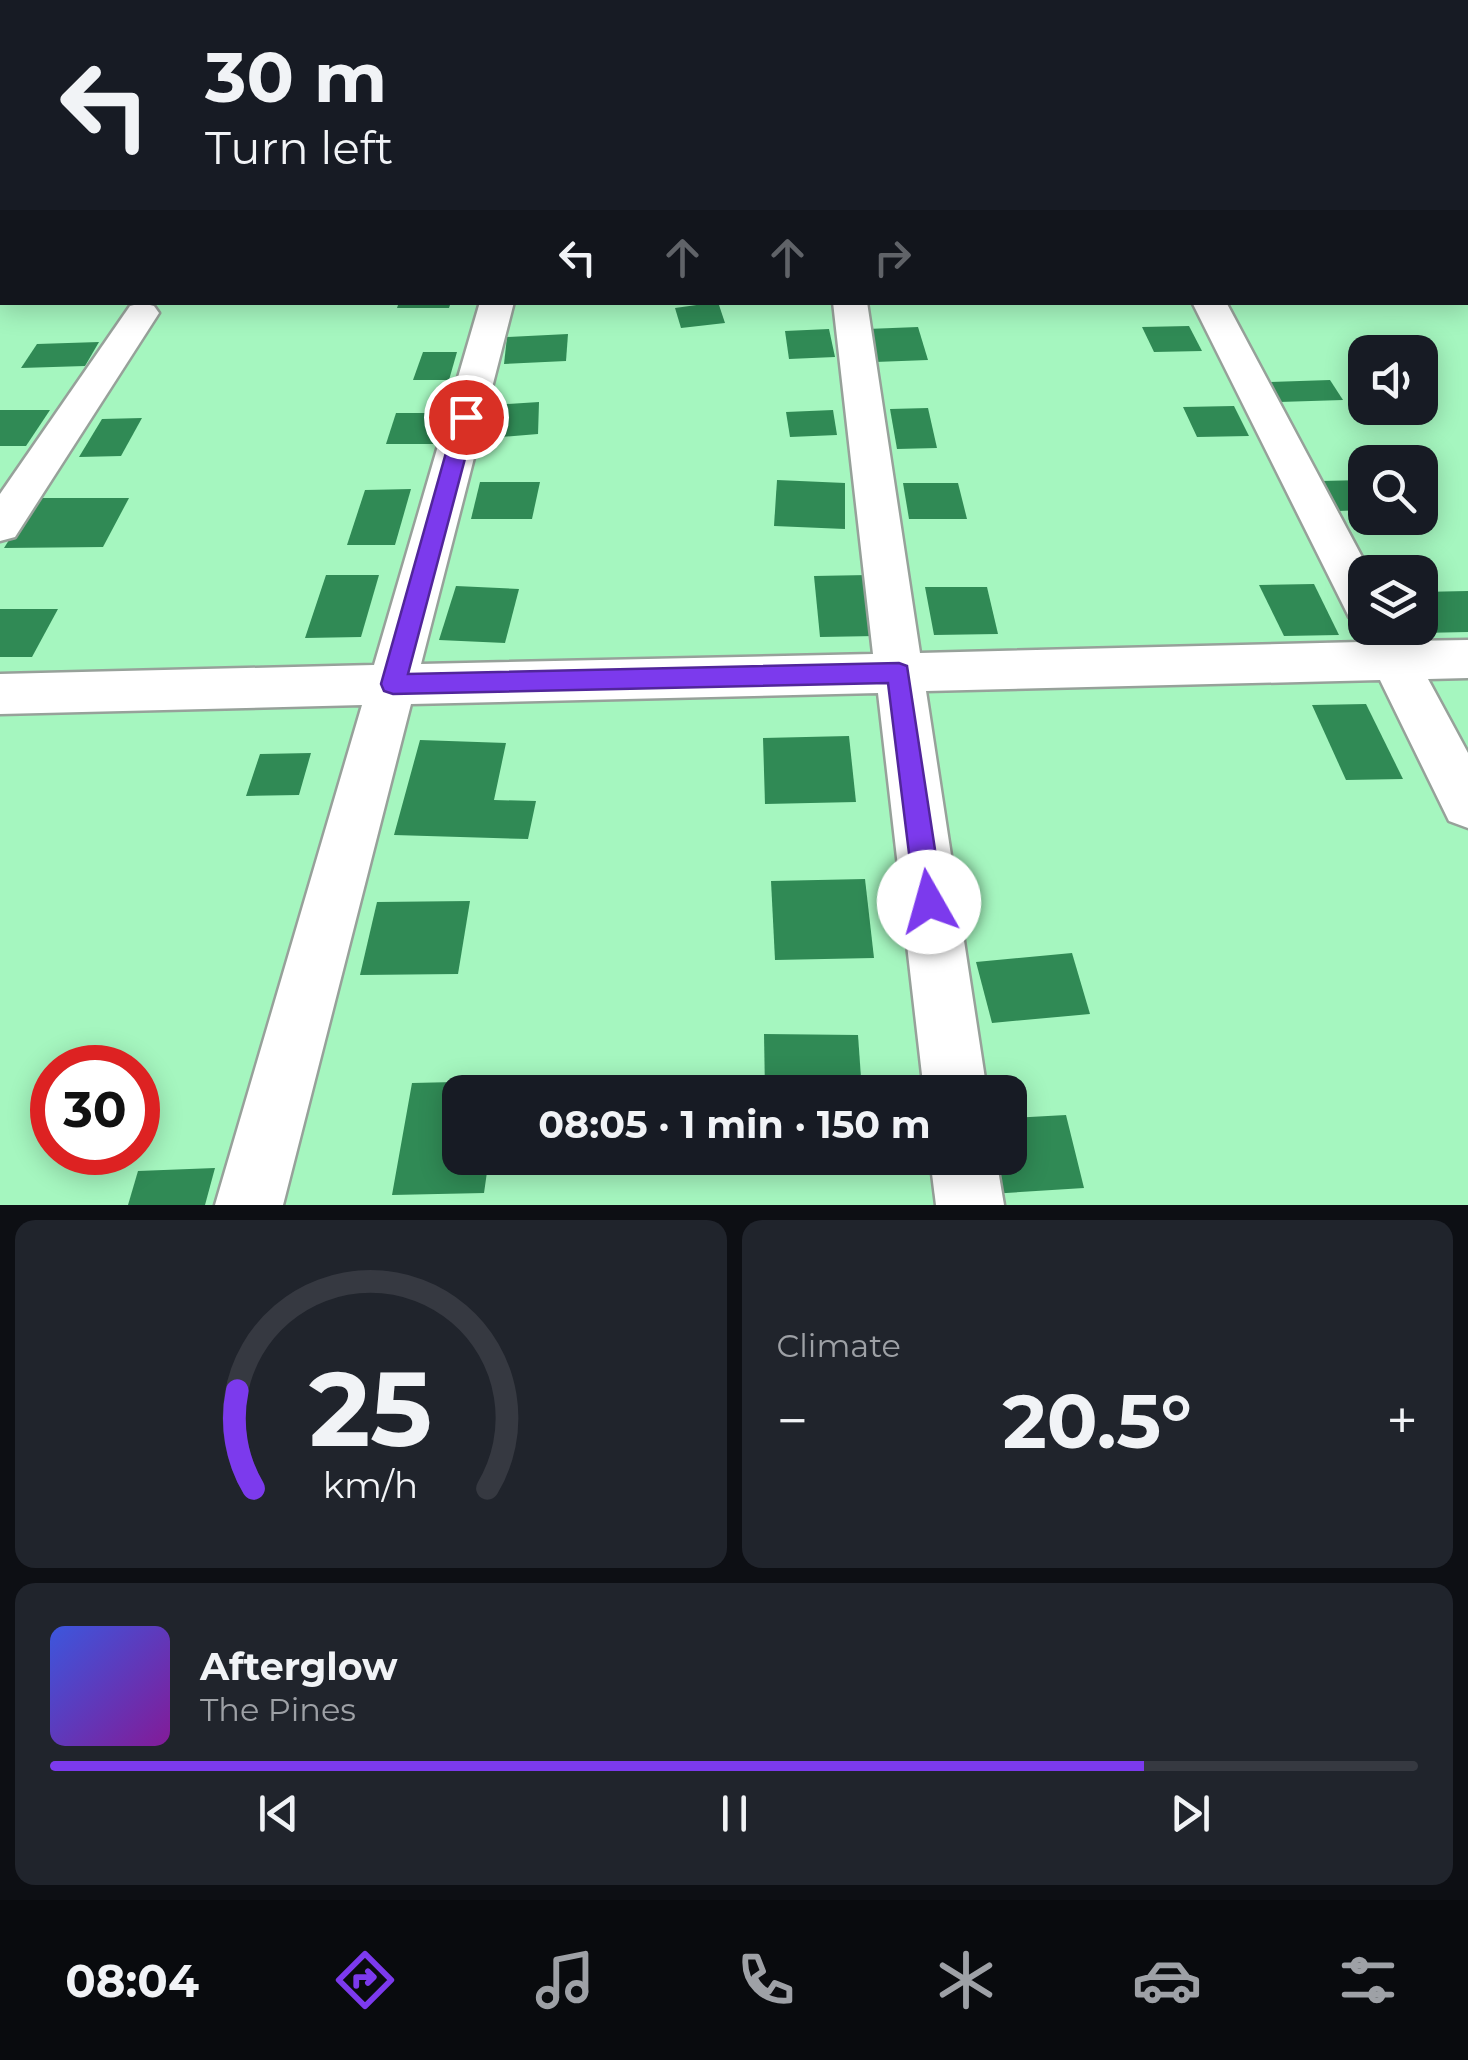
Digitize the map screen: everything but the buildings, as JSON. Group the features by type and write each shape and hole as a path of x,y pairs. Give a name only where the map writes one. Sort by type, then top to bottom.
{"street":[{"path":"250,1205 497,305"},
{"path":"850,305 953,1075"},
{"path":"1211,305 1348,572"},
{"path":"0,526 142,313"},
{"path":"0,694 899,672 1368,645"},
{"path":"1386,645 1468,804"},
{"path":"1391,645 1468,659"},
{"path":"966,1175 970,1205"}],"green space":[{"path":"0,305 1468,305 1468,1205 0,1205"}],"route":[{"path":"466,417 393,684 899,672 929,902"}]}
